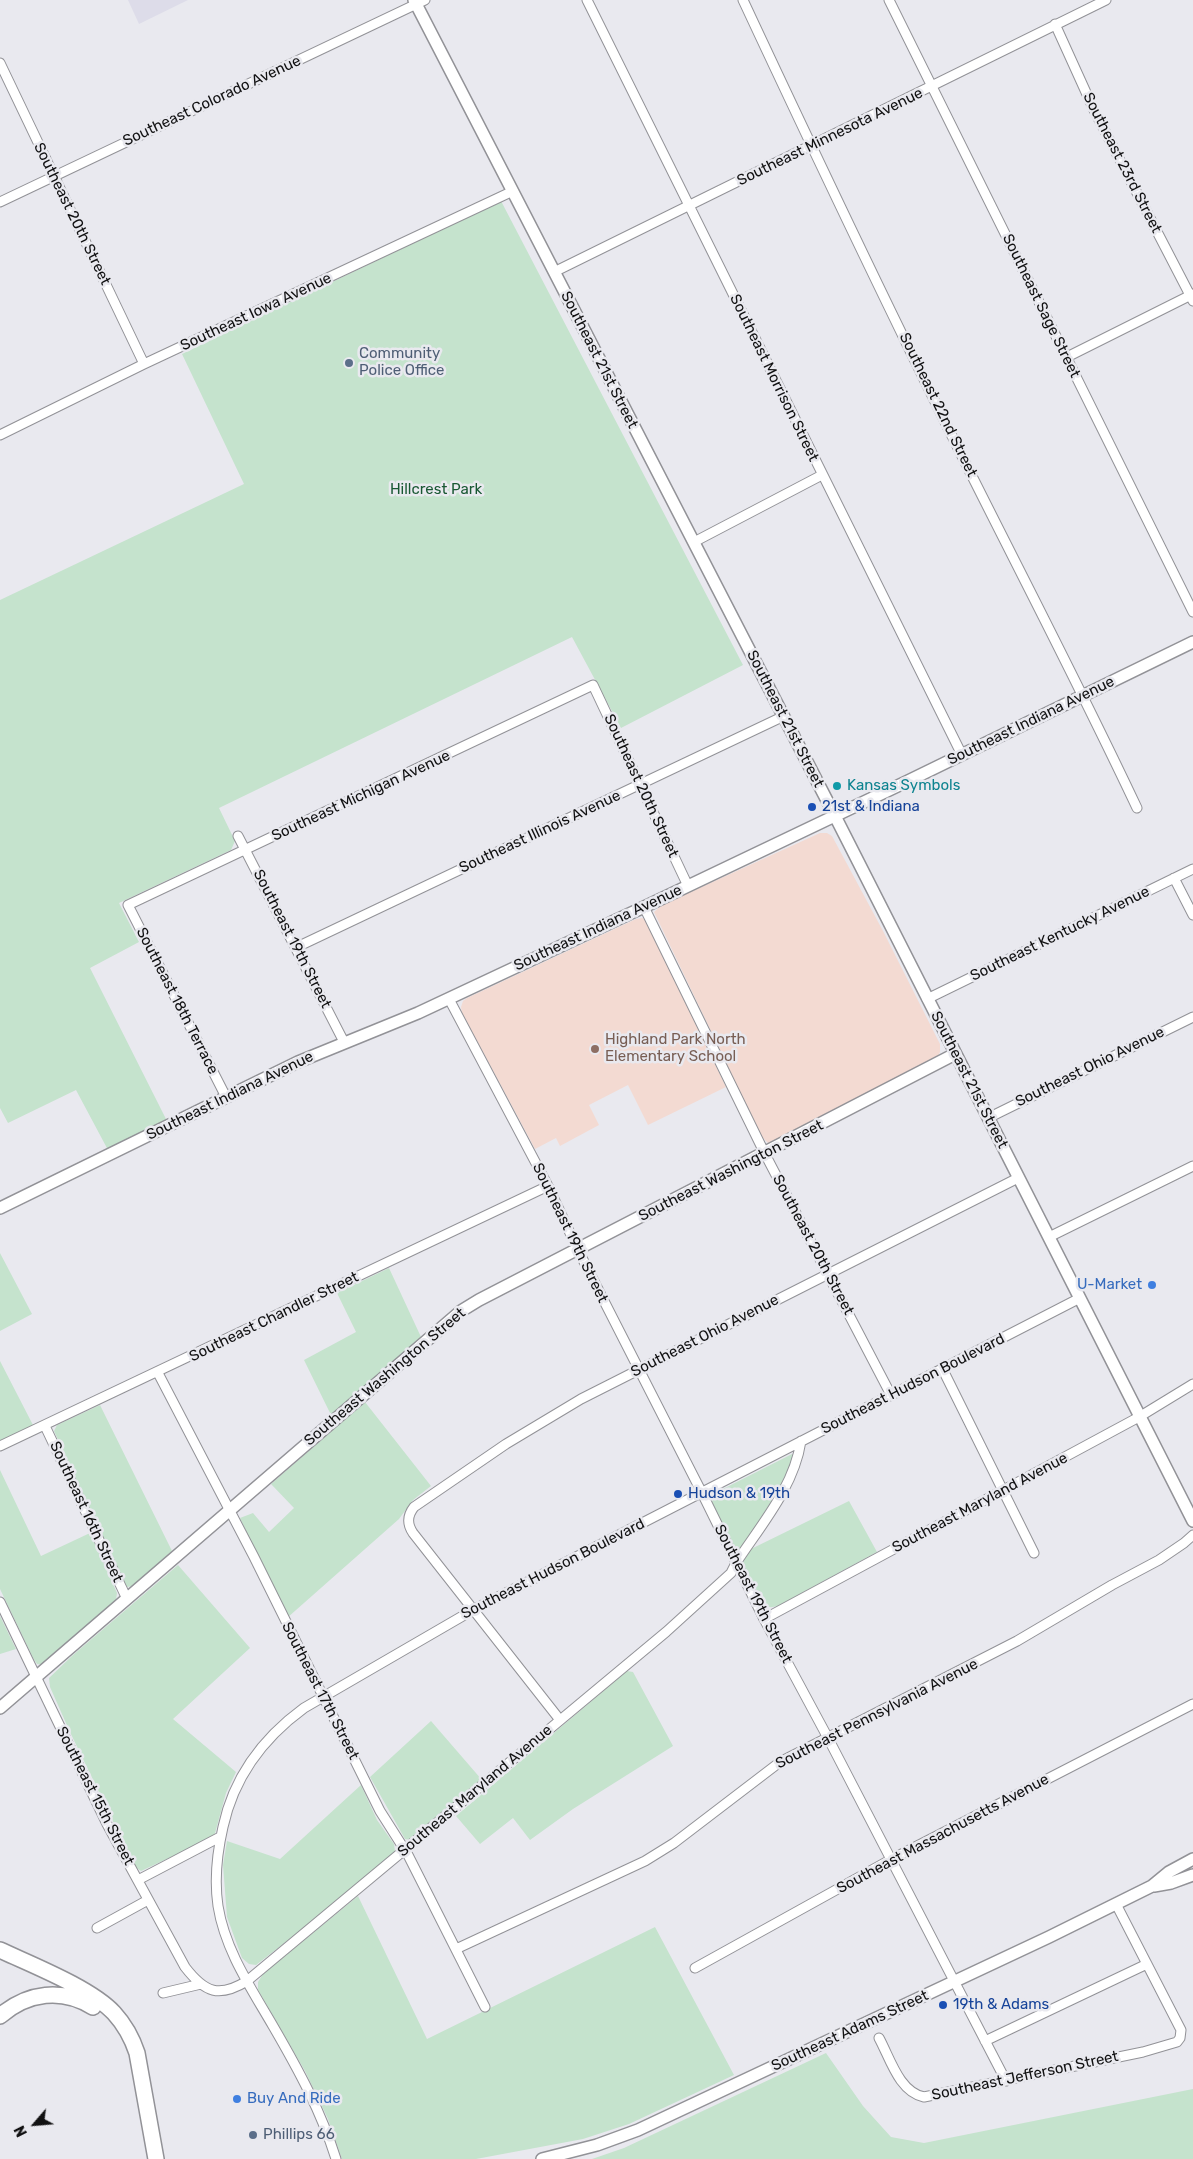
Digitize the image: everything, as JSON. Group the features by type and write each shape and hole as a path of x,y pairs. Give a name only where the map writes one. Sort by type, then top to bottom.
{"highway":[{"path":"0,1950 83,1990 102,2002 121,2022 132,2039 137,2053 156,2159"},
{"path":"0,2016 16,2004 30,1998 57,1994 83,2001 110,2020 119,2032 127,2052 146,2159"}],"street":[{"name":"Southeast Morrison Street","path":"587,0 962,755"},
{"name":"Southeast 22nd Street","path":"743,0 811,146 964,459 1084,695 1137,808"},
{"name":"Southeast Sage Street","path":"889,0 1193,612"},
{"name":"Southeast Minnesota Avenue","path":"554,272 933,87 1106,0"},
{"name":"Southeast Colorado Avenue","path":"0,202 418,1"},
{"name":"Southeast 21st Street","path":"418,1 554,272 784,716 1193,1521"},
{"name":"Southeast 23rd Street","path":"1055,24 1094,110 1192,297"},
{"name":"Southeast 20th Street","path":"0,63 144,364"},
{"name":"Southeast Iowa Avenue","path":"0,435 144,364 513,191"},
{"path":"1067,357 1192,297"},
{"path":"694,542 822,475"},
{"name":"Southeast Indiana Avenue","path":"0,1208 226,1097 344,1042 449,999 644,907 1193,642"},
{"name":"Southeast 20th Street","path":"593,686 688,886"},
{"name":"Southeast Michigan Avenue","path":"128,906 593,686"},
{"name":"Southeast Illinois Avenue","path":"297,947 784,716"},
{"name":"Southeast 19th Street","path":"238,836 297,947 344,1042"},
{"name":"Southeast Kentucky Avenue","path":"928,999 1193,869"},
{"path":"1174,878 1193,915"},
{"name":"Southeast 18th Terrace","path":"128,906 226,1097"},
{"name":"Southeast 20th Street","path":"644,907 765,1154 891,1395"},
{"name":"Southeast 19th Street","path":"449,999 548,1186 578,1250 702,1492 764,1619 1006,2081"},
{"name":"Southeast Ohio Avenue","path":"988,1118 1193,1017"},
{"name":"Southeast Washington Street","path":"0,1708 462,1311 479,1300 956,1054"},
{"path":"1049,1237 1193,1166"},
{"name":"Southeast Ohio Avenue","path":"473,1610 413,1534 408,1517 414,1507 506,1444 580,1399 1018,1178"},
{"name":"Southeast Chandler Street","path":"0,1446 158,1373 548,1186"},
{"name":"Southeast Hudson Boulevard","path":"247,1981 229,1944 218,1906 216,1867 220,1837 230,1799 242,1776 260,1748 288,1720 324,1696 473,1610 1080,1298"},
{"path":"942,1368 1034,1553"},
{"name":"Southeast 17th Street","path":"158,1373 324,1696 380,1811 404,1850 485,2007"},
{"name":"Southeast Maryland Avenue","path":"764,1619 1140,1417 1193,1384"},
{"name":"Southeast 16th Street","path":"45,1426 127,1599"},
{"name":"Southeast Maryland Avenue","path":"201,1984 218,1992 226,1992 247,1981 666,1632 731,1573 787,1486 798,1458 801,1441"},
{"name":"Southeast Pennsylvania Avenue","path":"456,1949 645,1861 674,1843 780,1762 1017,1641 1112,1585 1159,1560 1193,1535"},
{"name":"Southeast 15th Street","path":"0,1602 107,1824 185,1967 201,1984"},
{"path":"473,1610 560,1720"},
{"name":"Southeast Massachusetts Avenue","path":"695,1968 890,1860 1193,1704"},
{"path":"138,1880 220,1837"},
{"name":"Southeast Adams Street","path":"542,2159 597,2145 638,2130 1116,1904 1152,1886 1169,1872 1193,1859"},
{"name":"Southeast Adams Street","path":"1152,1886 1171,1883 1193,1875"},
{"path":"97,1928 148,1900"},
{"path":"985,2041 1147,1964 1116,1904"},
{"name":"Southeast Jefferson Street","path":"879,2038 903,2083 918,2096 932,2096 1006,2081 1173,2044 1180,2038 1181,2034 1147,1964"},
{"path":"247,1981 305,2083 326,2129 336,2159"},
{"path":"163,1993 201,1984"}],"shaded area":[{"path":"128,0 188,0 139,24"},
{"path":"820,833 827,833 832,836 940,1044 940,1052 937,1058 769,1144 761,1136 654,912 662,905"},
{"name":"Highland Park North Elementary School","path":"642,918 647,920 649,924 726,1087 648,1125 628,1085 589,1105 599,1125 560,1146 556,1138 535,1149 462,1013 463,1001 636,919"}],"green space":[{"name":"Hillcrest Park","path":"501,201 743,665 621,728 572,637 219,808 235,841 231,850 119,903 139,942 90,968 167,1121 108,1150 76,1090 8,1123 0,1108 0,600 244,484 182,354"},
{"path":"0,1253 32,1314 0,1331"},
{"path":"389,1268 421,1337 331,1415 304,1360 356,1332 337,1293"},
{"path":"0,1361 34,1427 0,1441"},
{"path":"365,1402 431,1486 413,1500 399,1519 287,1618 240,1518 253,1513 269,1532 294,1508 271,1484"},
{"path":"100,1405 172,1551 133,1586 127,1587 122,1580 54,1431 57,1425"},
{"path":"792,1454 795,1455 780,1488 742,1547 738,1550 734,1549 712,1503 713,1497 717,1492"},
{"path":"0,1470 41,1556 90,1533 117,1593 116,1600 43,1665 37,1664 33,1658 0,1589"},
{"path":"849,1501 877,1552 778,1606 766,1606 755,1592 743,1567 748,1552"},
{"path":"178,1565 250,1648 173,1719 236,1772 226,1793 214,1837 141,1871 135,1867 69,1730 50,1687 49,1678"},
{"path":"0,1616 16,1649 0,1654"},
{"path":"627,1671 633,1672 673,1746 573,1809 530,1840 513,1818 480,1844 456,1816"},
{"path":"431,1721 482,1780 409,1840 405,1839 370,1777"},
{"path":"361,1785 377,1820 394,1844 395,1851 392,1860 256,1965 249,1964 242,1958 227,1917 223,1865 227,1841 280,1859"},
{"path":"358,1896 427,2039 655,1927 734,2075 629,2124 583,2139 476,2159 342,2159 328,2119 305,2071 258,1990 258,1982 263,1974"},
{"path":"826,2053 863,2106 891,2137 924,2143 1193,2089 1193,2159 592,2159 624,2148"}],"place":[{"name":"Community Police Office","path":"349,363"},
{"name":"Kansas Symbols","path":"837,786"},
{"name":"21st & Indiana","path":"812,807"},
{"name":"Highland Park North Elementary School","path":"595,1049"},
{"name":"U-Market","path":"1152,1285"},
{"name":"Hudson & 19th","path":"678,1494"},
{"name":"19th & Adams","path":"943,2005"},
{"name":"Buy And Ride","path":"237,2099"},
{"name":"Phillips 66","path":"253,2135"}]}
